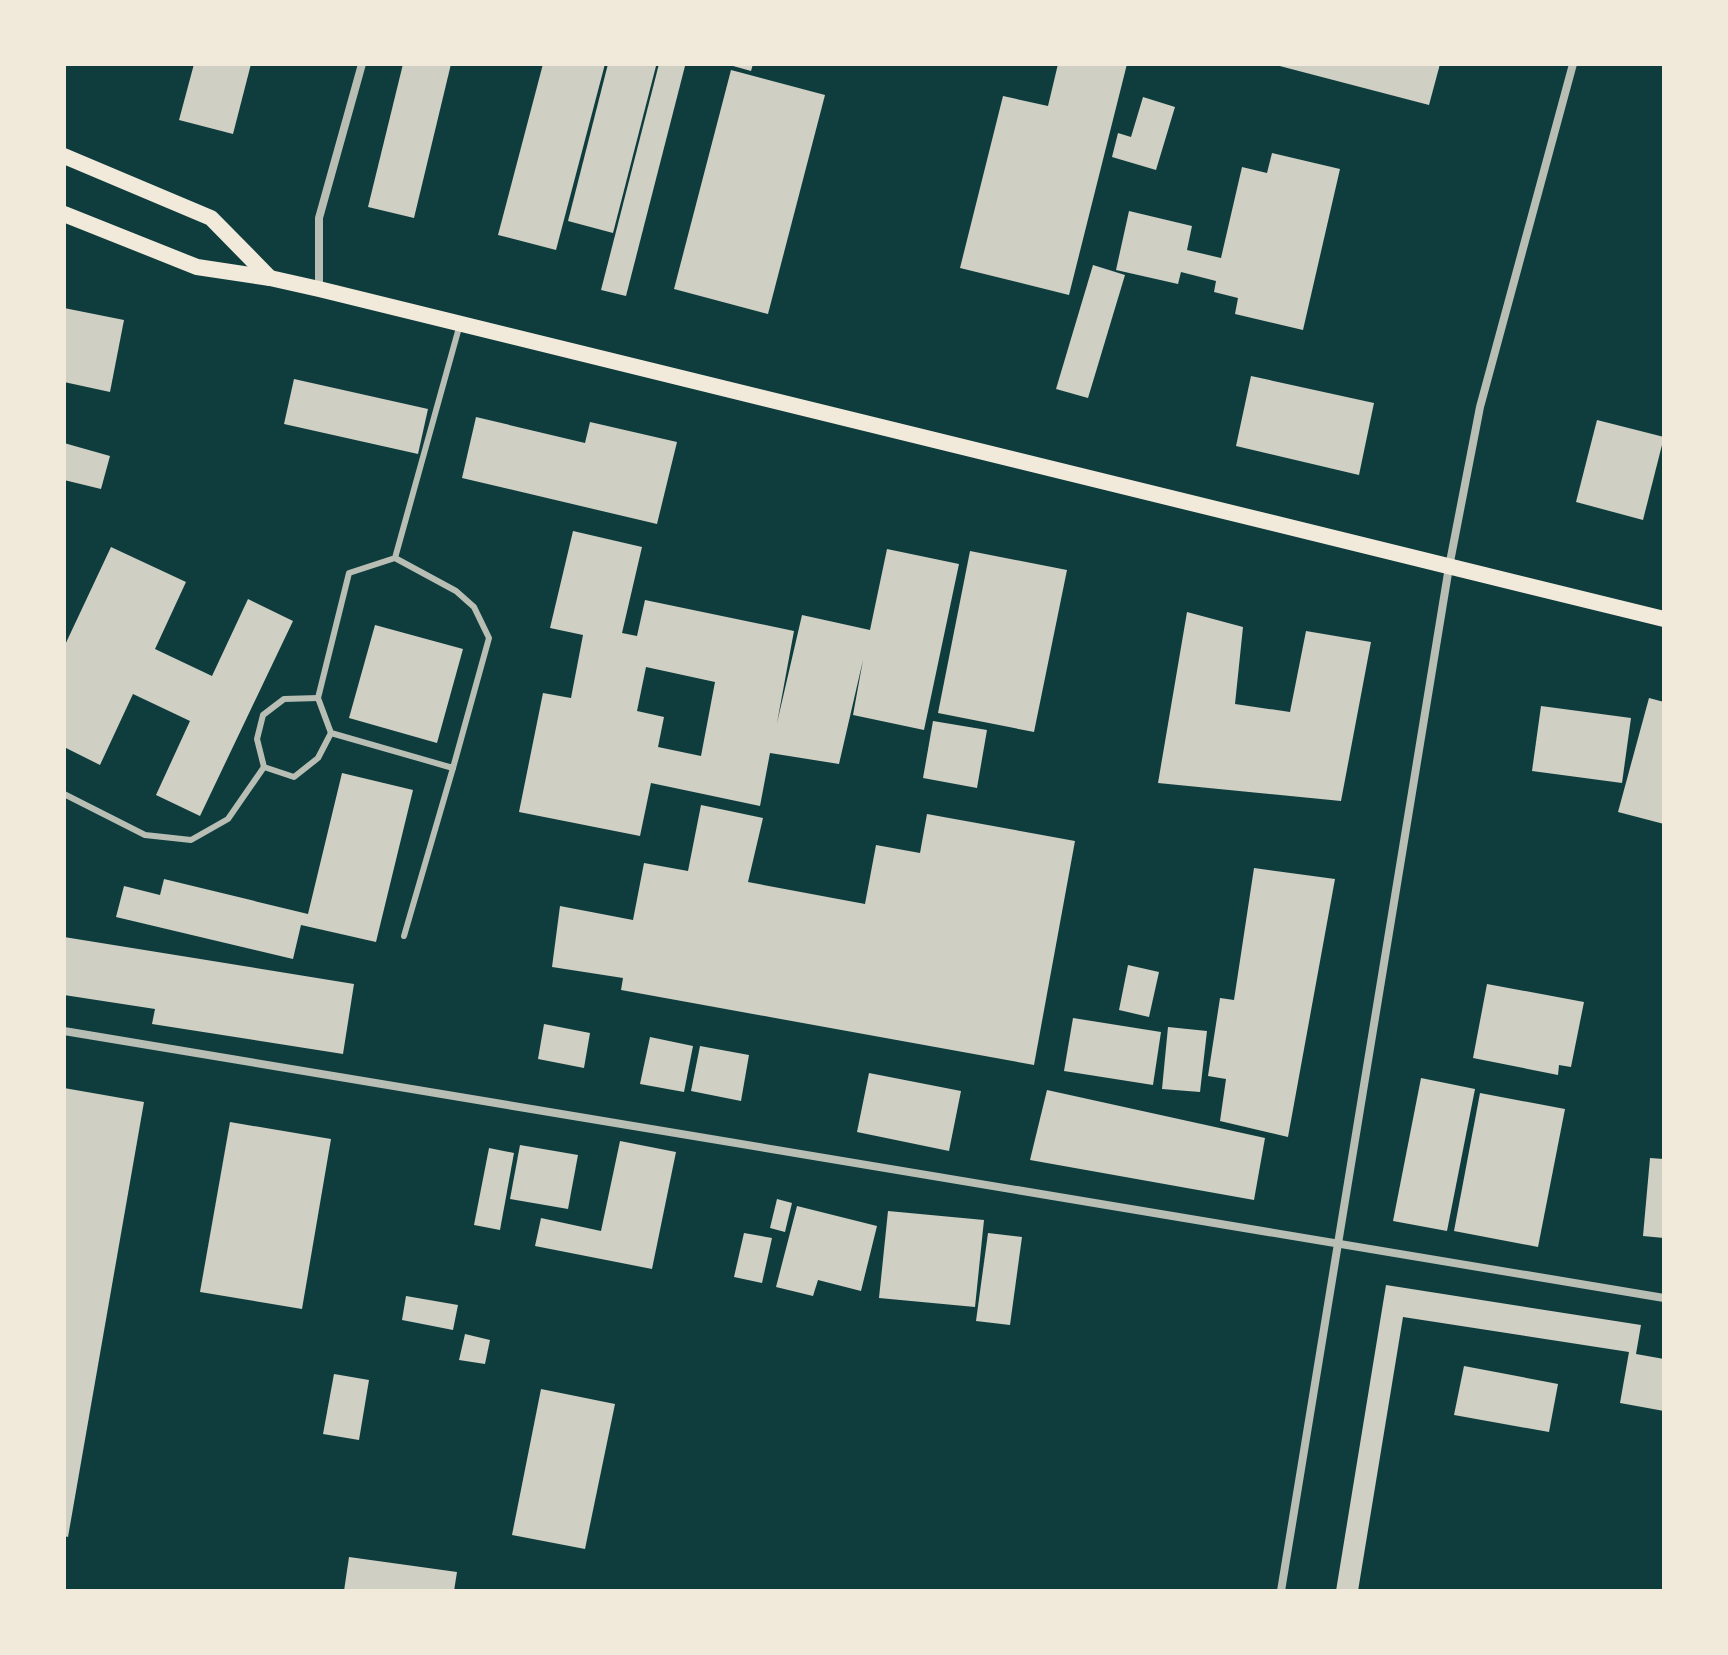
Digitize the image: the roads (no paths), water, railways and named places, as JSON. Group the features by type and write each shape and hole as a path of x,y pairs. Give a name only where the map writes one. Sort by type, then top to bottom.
{"main road":[{"path":"64,156 211,218 270,278"},
{"path":"64,214 197,267 319,289 1664,619"}],"street":[{"path":"319,289 319,218 362,64"},
{"path":"1281,1591 1449,567 1480,407 1573,64"},
{"path":"64,1031 1664,1298"}],"lane":[{"path":"395,558 460,324"},
{"path":"264,767 294,777 318,758 331,733 318,698 349,573 395,558 456,591 474,607 489,638 404,936"},
{"path":"64,794 145,835 191,840 228,819 264,767 257,739 263,715 284,699 318,698"},
{"path":"331,733 453,768"}]}
